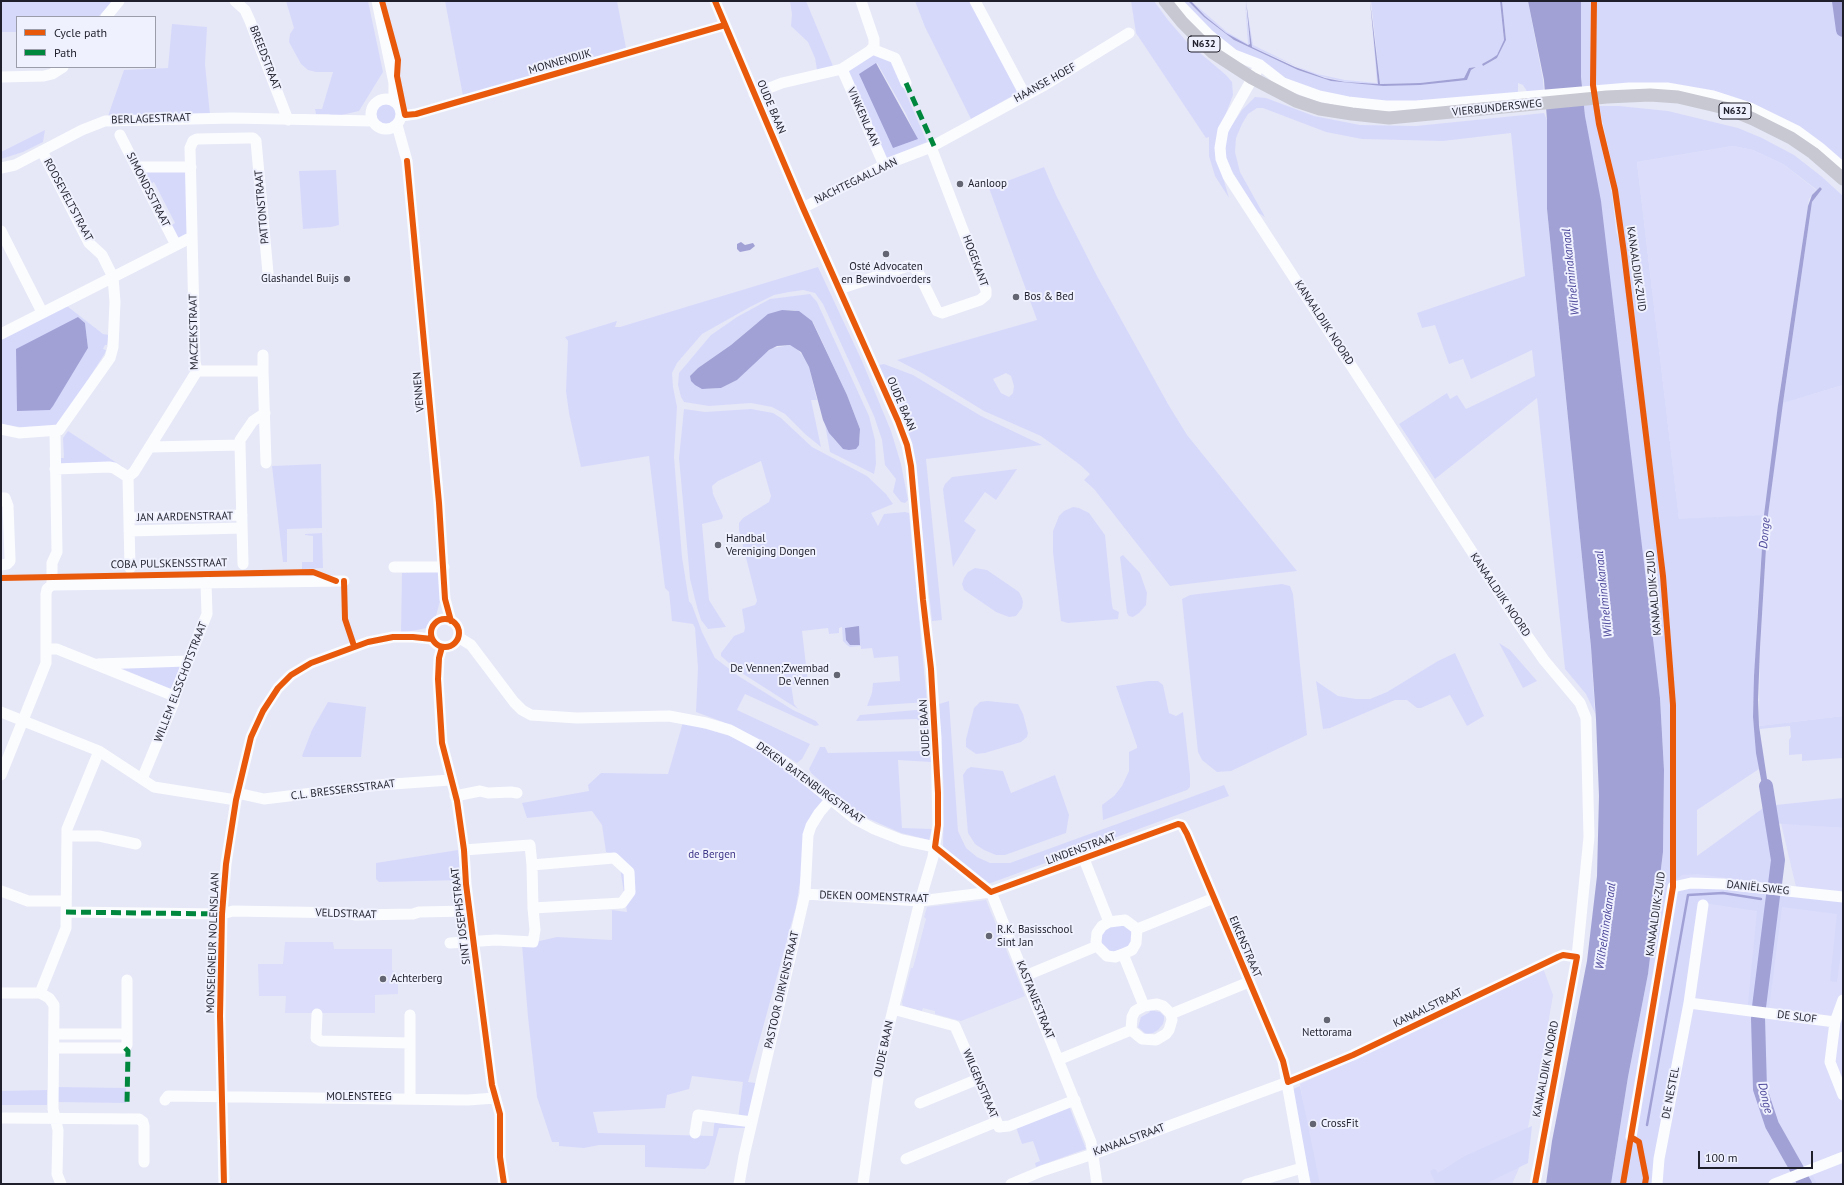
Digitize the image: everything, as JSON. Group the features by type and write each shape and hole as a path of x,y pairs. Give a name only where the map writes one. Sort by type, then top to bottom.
{"main road":[{"name":"VIERBUNDERSWEG","path":"1165,1 1182,22 1212,52 1252,78 1296,101 1320,109 1389,118 1522,101 1607,93 1678,98 1729,109 1753,118 1791,138 1812,153 1843,180"}],"street":[{"path":"107,16 119,1"},
{"name":"BREEDSTRAAT","path":"235,1 245,10 250,21 288,120"},
{"path":"377,1 394,84 388,100"},
{"name":"OUDE BAAN","path":"715,1 803,208 898,421 907,445 911,466 931,669 936,738 938,825 935,847 881,1058 863,1184"},
{"path":"754,94 782,83 842,69 872,49 874,39 861,1"},
{"path":"975,1 1025,95"},
{"name":"VIERBUNDERSWEG","path":"1176,1 1209,35 1230,53 1260,65 1283,83 1319,96 1348,102 1386,106 1522,101"},
{"name":"MONNENDIJK","path":"399,120 725,25"},
{"name":"HAANSE HOEF","path":"931,147 1025,95 1129,33"},
{"path":"872,49 895,58 906,83"},
{"name":"KANAALDIJK NOORD","path":"1260,65 1228,119 1221,138 1221,159 1228,176 1517,621 1544,660 1580,703 1586,718 1589,837 1578,957 1535,1184"},
{"path":"1,77 44,76 52,74 61,68"},
{"name":"VINKENLAAN","path":"842,69 884,165"},
{"name":"VIERBUNDERSWEG","path":"1607,93 1629,88 1667,88 1713,96 1731,101 1779,121 1820,148 1843,168"},
{"path":"386,129 399,120 401,109 388,100 375,103 372,116 378,127 386,129 404,148"},
{"name":"BERLAGESTRAAT","path":"1,168 15,165 82,130 105,121 233,118 288,120 344,119 353,121 372,116"},
{"name":"VENNEN","path":"399,120 407,161 444,567 445,621"},
{"name":"SIMONDSSTRAAT","path":"120,135 176,245"},
{"name":"MACZEKSTRAAT","path":"128,477 134,472 197,371 195,362 191,144 197,139 253,138 256,141"},
{"name":"PATTONSTRAAT","path":"256,141 268,274"},
{"name":"NACHTEGAALLAAN","path":"803,208 884,165 931,147"},
{"name":"HOGEKANT","path":"839,289 908,266 914,267 918,272 937,311 942,313 980,300 986,295 986,290 931,147"},
{"name":"ROOSEVELTSTRAAT","path":"42,152 89,243 102,255 113,277 115,302 113,347 110,358 64,425 55,432"},
{"path":"137,167 191,167"},
{"path":"1,231 42,312"},
{"path":"1,334 192,237"},
{"path":"263,355 266,463"},
{"path":"197,371 264,371"},
{"path":"243,564 240,440 253,421 265,413"},
{"path":"1,429 19,433 55,432 57,552 52,563 52,585"},
{"path":"150,447 240,444"},
{"path":"55,469 109,467 114,468 128,477 130,568"},
{"path":"1,498 5,498 8,506 10,561 5,564"},
{"name":"JAN AARDENSTRAAT","path":"129,518 242,515"},
{"name":"JAN AARDENSTRAAT","path":"129,531 242,528"},
{"path":"394,568 444,567"},
{"path":"1,774 46,663 46,594 47,589 52,585 344,581"},
{"name":"WILLEM ELSSCHOTSTRAAT","path":"142,779 174,702 174,696 207,614 206,582"},
{"path":"445,621 457,626 458,637 453,645 442,647 436,643 432,634 435,624 445,621"},
{"name":"MONSEIGNEUR NOLENSLAAN","path":"224,1184 220,1016 222,914 226,864 237,797 247,750 256,724 272,696 285,680 311,663 354,646 393,637 413,637 432,634"},
{"name":"DEKEN BATENBURGSTRAAT","path":"458,637 471,645 514,702 522,710 531,715 577,718 659,715 706,722 736,733 764,748 802,776 830,800 855,818 874,829 902,840 935,847"},
{"name":"SINT JOSEPHSTRAAT","path":"442,647 438,664 442,743 455,796 464,850 473,941 495,1098 500,1114 500,1157 504,1184"},
{"path":"46,649 57,648 174,696"},
{"path":"95,664 188,661"},
{"name":"C.L. BRESSERSSTRAAT","path":"1,712 99,752 142,779 161,788 264,799 385,784 450,780"},
{"path":"40,993 66,928 67,829 99,752"},
{"path":"455,796 480,791 488,793 518,793"},
{"name":"PASTOOR DIRVENSTRAAT","path":"739,1184 805,894 808,835 811,826 819,813 830,800"},
{"name":"LINDENSTRAAT","path":"991,892 1178,824"},
{"name":"EIKENSTRAAT","path":"1178,824 1184,828 1283,1061 1288,1082 1305,1184"},
{"path":"67,836 99,836 136,844"},
{"path":"450,942 496,940 533,942 535,930 530,845 464,850"},
{"name":"KASTANJESTRAAT","path":"935,847 991,892 1091,1142 1097,1184"},
{"path":"532,865 614,858 629,872 630,892 622,903 533,908"},
{"path":"1084,859 1109,922"},
{"name":"DANIËLSWEG","path":"1672,887 1691,883 1724,884 1843,897"},
{"name":"KANAALDIJK-ZUID","path":"1631,1137 1672,887"},
{"name":"VELDSTRAAT","path":"1,891 28,901 66,907 222,914 233,911 347,913 362,915 470,911"},
{"name":"DEKEN OOMENSTRAAT","path":"805,894 920,901 991,892"},
{"path":"1137,929 1214,898"},
{"name":"DE NESTEL","path":"1657,1184 1659,1159 1689,1003 1702,905"},
{"path":"1125,920 1137,929 1136,943 1132,950 1123,954 1115,957 1107,956 1097,946 1097,933 1102,926 1109,922 1125,920"},
{"path":"1025,976 1097,946"},
{"path":"1123,954 1144,1006"},
{"name":"KANAALSTRAAT","path":"1011,1184 1042,1171 1093,1154 1288,1082 1357,1053 1558,957 1563,955 1578,957"},
{"path":"54,1048 125,1048 127,1045 127,980"},
{"path":"1171,1014 1249,982"},
{"path":"1,993 40,993 49,998 54,1005 54,1118 58,1130 57,1174 61,1184"},
{"path":"1843,1000 1835,1022 1830,1062 1843,1095"},
{"path":"1152,1003 1163,1006 1171,1014 1172,1020 1169,1030 1166,1034 1156,1040 1142,1039 1131,1030 1132,1017 1135,1011 1144,1006 1152,1003"},
{"name":"DE SLOF","path":"1689,1003 1835,1022"},
{"name":"WILGENSTRAAT","path":"893,1009 955,1026 999,1127 1009,1126 1075,1100"},
{"path":"317,1014 316,1038 321,1041 410,1043"},
{"path":"410,1015 410,1098"},
{"path":"1058,1060 1131,1030"},
{"path":"54,1034 127,1034"},
{"path":"920,1103 978,1079"},
{"path":"165,1100 168,1096 223,1096"},
{"name":"MOLENSTEEG","path":"223,1096 468,1100 495,1098"},
{"path":"695,1133 698,1115 752,1122"},
{"path":"1,1118 139,1119 143,1122 144,1126 144,1162"},
{"path":"906,1159 996,1122"},
{"path":"1774,1184 1843,1157"},
{"path":"1247,1184 1302,1168"}],"shaded area":[{"path":"1733,146 1753,150 1783,164 1816,190 1809,199 1778,404 1843,385 1843,716 1759,726 1760,648 1768,515 1679,520 1637,162"},
{"path":"1781,823 1843,828 1843,1184 1617,1184 1664,869 1796,887"},
{"path":"986,900 1025,996 961,1021 935,1014 935,1011 923,1008 922,1011 903,1006 902,1002 926,919 924,917 927,907"},
{"path":"285,942 333,942 334,949 392,949 392,970 398,975 398,994 375,995 375,1013 285,1013 286,996 259,996 258,964 283,964"},
{"path":"1543,968 1553,995 1542,1059 1520,1166 1512,1184 1318,1184 1300,1084 1382,1047"}],"green space":[{"path":"1,1 113,1 99,16 16,16 16,32 1,32"},
{"path":"286,1 368,1 383,72 359,111 333,117 329,114 316,114 315,109 322,109 333,72 316,72 308,70 301,64 289,42 290,34 294,28"},
{"path":"445,1 617,1 626,48 463,96"},
{"path":"790,1 806,1 833,66 817,70 815,58 808,42 791,26 792,14"},
{"path":"915,1 971,1 1021,91 971,119 925,27"},
{"path":"1131,1 1154,1 1187,42 1226,75 1232,82 1233,95 1222,124 1218,160 1229,198 1215,176 1209,156 1209,137 1206,138 1136,33"},
{"path":"1179,1 1188,1 1204,17 1234,40 1298,70 1331,81 1389,86 1467,80 1471,70 1476,67 1469,68 1464,78 1420,83 1380,84 1371,1 1500,1 1504,40 1497,55 1482,64 1483,66 1497,58 1506,40 1502,1 1528,1 1543,80 1544,93 1528,93 1523,85 1518,83 1518,93 1382,104 1304,89 1238,54"},
{"path":"1191,1 1227,32 1248,44 1245,1 1250,44 1246,45 1226,33 1205,16"},
{"path":"1246,1 1253,45 1296,66 1317,74 1345,80 1377,83 1370,1 1378,84 1345,82 1316,75 1252,47"},
{"path":"1581,1 1594,1 1592,88 1603,154 1612,194 1616,231 1623,255 1660,571 1670,705 1672,767 1670,880 1621,1184 1611,1184 1628,1077 1648,974 1663,852 1664,770 1660,698 1585,116 1581,77"},
{"path":"1597,1 1839,1 1843,27 1843,165 1782,121 1596,88"},
{"path":"172,24 207,27 205,64 210,115 108,116 124,70 168,68"},
{"path":"874,52 890,57 927,142 885,159 847,69","holes":["877,63 905,112 917,138 860,74"]},
{"path":"1255,97 1266,98 1314,116 1360,125 1416,126 1544,113 1547,120 1547,209 1591,647 1595,713 1586,694 1565,669 1537,398 1435,479 1399,424 1447,393 1450,399 1457,395 1466,409 1535,376 1532,350 1471,379 1463,359 1449,364 1435,325 1422,328 1417,313 1525,276 1511,133 1443,141 1362,139 1326,132 1263,108 1257,108 1248,114 1242,124 1236,138 1235,152 1240,172 1265,217 1257,212 1232,171 1226,157 1225,140 1230,128 1242,110"},
{"path":"386,104 393,107 396,114 393,121 386,124 379,121 376,114 379,107"},
{"path":"1599,106 1619,106 1668,111 1738,128 1762,138 1794,155 1821,176 1843,196 1843,385 1783,403 1812,202 1822,189 1820,187 1817,190 1783,164 1753,150 1733,146 1637,162 1679,519 1764,515 1753,717 1759,769 1697,810 1697,856 1766,806 1843,798 1843,828 1771,823 1778,865 1775,884 1697,874 1682,875 1675,880 1676,704 1666,581 1627,252 1622,235 1617,188"},
{"path":"45,130 43,142 23,152 1,159 1,152"},
{"path":"1044,167 1056,195 1097,276 1168,404 1187,435 1297,571 1170,586 1094,489 1084,480 1090,474 1079,464 1041,436 984,411 922,373 897,360 1037,320 989,188","holes":["1006,373 1011,376 1014,386 1013,393 1009,397 1001,393 993,379"]},
{"path":"336,170 339,225 303,229 299,171"},
{"path":"147,171 186,171 188,233 180,238 177,237 170,226 175,223 154,182 149,185 145,174"},
{"path":"818,267 862,361 891,431 901,464 908,500 905,503 901,502 893,492 896,479 885,465 882,440 874,416 823,304 815,293 803,290 774,295 750,307 702,334 677,363 672,373 677,407 674,457 682,557 689,601 715,658 740,677 793,710 816,721 819,725 815,726 745,694 737,710 810,744 802,759 797,763 771,746 723,722 696,712 698,668 695,628 693,624 672,621 669,592 665,588 649,456 581,467 569,413 566,391 568,341 565,337 617,321 615,327 620,327"},
{"path":"810,294 817,302 869,416 875,440 876,464 874,474 830,452 825,424 833,438 843,449 859,445 860,429 847,395 813,322 795,310 782,310 756,324 731,345 698,368 690,376 705,389 721,388 737,380 762,355 773,348 790,345 797,349 809,367 817,400 811,400 821,447 805,434 785,414 772,407 751,403 709,406 684,402 681,397 678,385 679,373 711,335 737,317 770,299"},
{"path":"67,306 103,334 109,335 107,345 105,345 103,349 106,350 105,353 60,424 56,426 20,427 1,424 1,337","holes":["78,317 85,323 88,348 50,410"]},
{"path":"884,364 913,375 981,416 1042,445 926,459 942,620 932,621 916,473 879,365"},
{"path":"684,409 705,412 751,409 773,413 781,418 812,447 867,476 886,494 893,504 871,513 878,526 884,514 909,513 927,702 867,706 872,693 873,683 900,681 898,656 874,658 872,648 861,649 861,646 850,647 843,641 842,627 839,628 839,633 829,634 828,628 802,631 806,665 796,666 796,675 807,674 808,684 791,684 794,704 798,709 737,670 721,656 721,653 734,636 744,632 745,628 742,609 755,605 757,601 739,530 739,523 743,518 769,502 771,496 761,461 718,481 712,486 713,494 723,516 722,519 702,524 709,600 726,627 708,629 701,620 690,579 679,458"},
{"path":"68,431 123,467 122,469 61,465 58,458 64,458 63,438"},
{"path":"321,464 322,528 287,529 287,562 283,562 272,466"},
{"path":"1017,469 996,500 985,492 964,521 976,530 953,567 943,489 945,484 952,477"},
{"path":"1073,507 1089,513 1105,535 1112,605 1113,609 1119,612 1118,619 1068,623 1061,621 1053,552 1053,531 1059,516 1064,511"},
{"path":"322,533 323,568 302,569 302,562 313,562 313,536 305,534"},
{"path":"1123,555 1140,573 1147,593 1146,605 1133,617 1129,616 1127,613 1120,557"},
{"path":"975,568 987,570 1019,592 1023,602 1022,608 1016,616 1009,617 996,612 964,590 962,584 964,578 968,572"},
{"path":"440,571 440,601 436,616 430,621 427,628 401,633 402,573"},
{"path":"1282,584 1290,586 1293,594 1307,735 1231,771 1217,772 1202,760 1198,752 1182,599 1190,595"},
{"path":"1499,643 1510,650 1537,681 1523,688"},
{"path":"1455,653 1484,716 1467,726 1450,695 1421,708 1417,708 1407,700 1395,700 1330,728 1323,729 1316,681 1338,696 1356,699 1370,699 1387,692 1438,661"},
{"path":"178,664 181,668 173,688 170,689 118,667"},
{"path":"1158,681 1163,685 1169,713 1176,716 1183,712 1190,787 1187,790 1103,820 1102,805 1114,796 1122,786 1129,771 1129,752 1137,748 1116,686"},
{"path":"949,701 958,831 966,848 977,857 990,863 1010,863 1224,785 1229,796 988,884 943,847 944,794 939,704"},
{"path":"987,701 1018,704 1023,714 1028,733 1027,737 1021,742 985,753 976,754 966,747 966,739 974,708 980,702"},
{"path":"328,702 366,707 361,757 302,756 312,730"},
{"path":"927,709 931,762 898,760 902,828 932,829 929,840 901,833 867,818 846,803 811,773 809,769 820,747 825,747 828,753 926,751 924,727 917,719 856,721 860,715"},
{"path":"1843,716 1843,758 1802,761 1802,754 1789,755 1789,740 1791,737 1790,726 1760,729 1759,726"},
{"name":"de Bergen","path":"683,722 733,737 780,764 826,801 810,819 796,907 748,1082 756,1083 746,1128 719,1128 709,1165 705,1169 645,1167 645,1145 599,1145 584,1148 559,1146 559,1142 552,1142 537,1097 528,1017 522,945 557,937 612,940 612,910 627,912 619,861 614,854 606,852 602,825 592,811 527,818 522,803 589,791 588,785 601,773 668,774","holes":["692,1076 743,1082 738,1119 715,1117 713,1136 598,1133 593,1112 665,1108 667,1095 689,1089"]},
{"path":"971,767 1003,771 1011,793 1055,775 1069,815 1066,833 1005,855 996,855 975,844 968,833 963,775 967,769"},
{"path":"458,850 462,880 379,882 376,879 376,863"},
{"path":"1693,884 1843,902 1843,937 1837,982 1830,981 1837,914 1782,907 1769,1008 1748,1004 1757,911 1698,902 1683,1008 1655,1151 1652,1184 1647,1184 1641,1143 1633,1133 1675,889"},
{"path":"1119,923 1131,928 1133,941 1122,952 1106,952 1099,939 1102,931"},
{"path":"1149,1010 1160,1012 1164,1016 1164,1020 1163,1024 1158,1030 1153,1033 1146,1034 1138,1027 1141,1017 1150,1012"},
{"path":"1300,1086 1320,1184 1311,1184 1306,1161 1293,1089"},
{"path":"56,1087 126,1088 126,1103 56,1102"},
{"path":"47,1090 47,1105 1,1105 1,1091"},
{"path":"1069,1106 1086,1149 1036,1167 1035,1163 1040,1161 1033,1141 1022,1144 1016,1127"},
{"path":"1532,1126 1528,1163 1485,1184 1436,1184 1430,1171 1435,1169 1438,1173 1465,1156"},
{"path":"1633,1143 1638,1149 1644,1177 1643,1184 1627,1184"},
{"path":"1813,1176 1817,1184 1788,1184 1801,1179"}],"water":[{"path":"1188,1 1191,1 1205,16 1226,33 1248,45 1250,44 1246,1 1252,47 1295,67 1325,78 1345,82 1378,84 1370,1 1380,84 1420,83 1464,78 1469,68 1476,67 1471,70 1467,80 1420,85 1383,86 1331,81 1298,70 1234,40 1204,17"},
{"path":"1500,1 1502,1 1506,40 1497,58 1483,66 1482,64 1497,55 1504,40"},
{"name":"Wilhelminakanaal","path":"1528,1 1581,1 1581,77 1585,116 1601,201 1660,698 1664,770 1663,852 1648,974 1628,1077 1611,1184 1546,1184 1552,1141 1587,961 1597,876 1599,796 1591,647 1547,209 1547,120 1544,80"},
{"path":"876,63 918,139 893,148 859,74"},
{"path":"1820,187 1822,189 1812,202 1768,515 1758,700 1759,726 1771,805 1766,806 1756,753 1753,717 1754,676 1764,515 1778,405 1808,206 1812,195"},
{"path":"741,242 745,245 753,243 755,246 750,250 740,252 737,249 737,244"},
{"path":"782,310 799,311 812,321 847,395 860,429 859,445 856,449 843,449 829,433 823,420 809,367 801,352 790,345 777,346 769,350 737,380 721,388 702,389 691,381 690,376 698,368 731,345 768,314"},
{"path":"78,317 85,323 88,348 53,406 50,410 17,411 16,349"},
{"path":"859,626 860,645 850,645 846,640 845,628"}],"waterway":[{"name":"Donge","path":"1839,1 1843,30"},
{"name":"Donge","path":"1766,786 1778,860 1775,884"},
{"path":"1647,1125 1688,895 1723,893 1761,899"},
{"name":"Donge","path":"1759,1007 1773,896"},
{"name":"Donge","path":"1758,1018 1760,1089 1772,1125 1798,1171"},
{"name":"Donge","path":"1802,1179 1805,1184"}],"marked path":[{"path":"906,83 934,146"},
{"path":"66,912 222,914"},
{"path":"125,1048 128,1051 127,1104"}],"cycle path":[{"path":"382,1 398,60 397,76 405,115 416,114 725,25"},
{"path":"715,1 803,208 898,421 907,445 911,466 931,669 938,793 938,825 935,847 991,892 1178,824 1182,825 1283,1061 1288,1082 1353,1055 1558,957 1563,955 1577,957 1535,1184"},
{"path":"1594,1 1593,85 1599,124 1615,190 1624,253 1663,576 1673,705 1673,887 1623,1184"},
{"path":"407,161 439,503 445,599 451,621"},
{"name":"COBA PULSKENSSTRAAT","path":"1,578 313,572 336,581"},
{"path":"344,581 345,619 354,646"},
{"path":"445,619 455,623 459,633 455,643 445,647 435,643 431,633 435,623 445,619"},
{"path":"224,1184 220,1016 222,914 226,864 236,800 251,737 263,711 278,688 291,675 311,663 368,642 393,637 432,639"},
{"path":"442,647 439,658 438,679 442,743 457,801 464,850 466,884 492,1085 500,1114 500,1157 504,1184"},
{"path":"1631,1137 1639,1142 1646,1178 1645,1184"}],"place":[{"name":"Aanloop","path":"960,184"},
{"name":"Osté Advocaten en Bewindvoerders","path":"886,254"},
{"name":"Glashandel Buijs","path":"347,279"},
{"name":"Bos & Bed","path":"1016,297"},
{"name":"Handbal Vereniging Dongen","path":"718,545"},
{"name":"De Vennen;Zwembad De Vennen","path":"837,675"},
{"name":"R.K. Basisschool Sint Jan","path":"989,936"},
{"name":"Achterberg","path":"383,979"},
{"name":"Nettorama","path":"1327,1020"},
{"name":"CrossFit","path":"1313,1124"}]}
